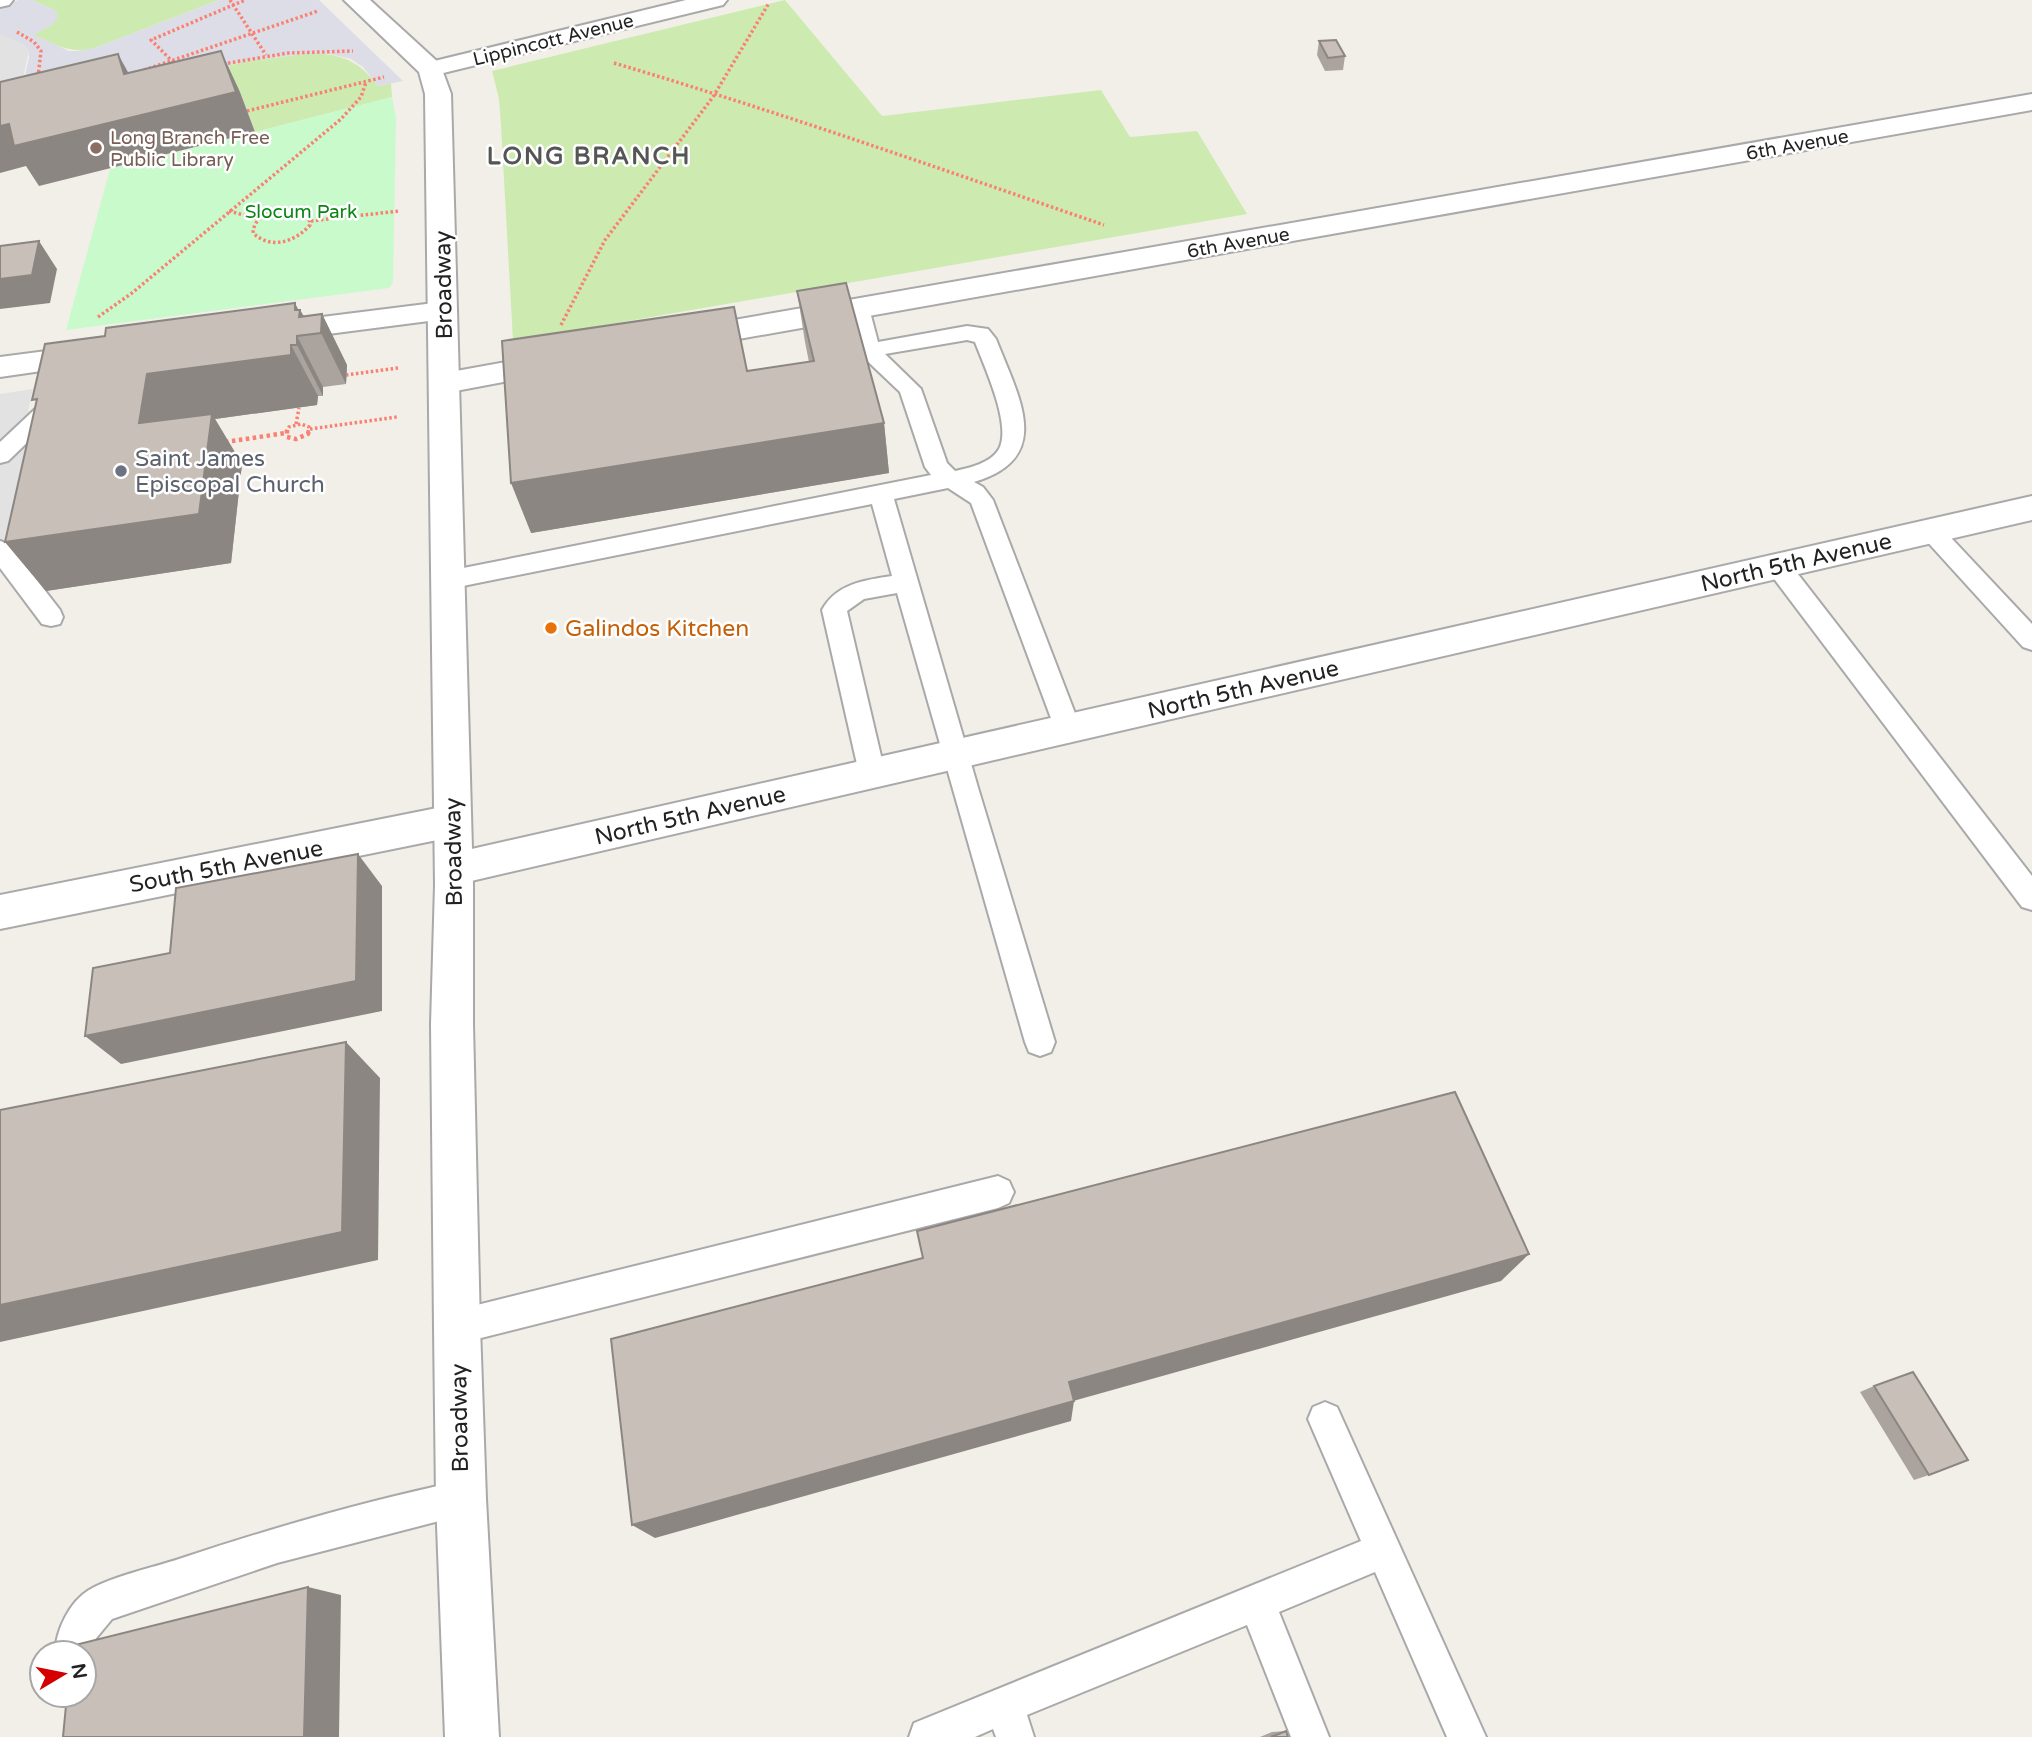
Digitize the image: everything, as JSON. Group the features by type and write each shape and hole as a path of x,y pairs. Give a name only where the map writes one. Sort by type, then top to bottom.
{"street":[{"path":"356,0 431,69"},
{"name":"Lippincott Avenue","path":"431,69 715,0"},
{"name":"Broadway","path":"431,69 438,94 442,195 454,869 452,1024 457,1327 461,1499 472,1737"},
{"name":"6th Avenue","path":"659,344 2032,102"},
{"path":"243,336 442,311"},
{"path":"0,367 123,351"},
{"path":"445,383 577,359"},
{"name":"North 5th Avenue","path":"454,869 2032,508"},
{"name":"South 5th Avenue","path":"0,912 452,821"}],"lane":[{"path":"858,308 870,350 877,360 910,389 930,456 937,467 949,479 975,493 981,500 1068,729"},
{"path":"448,580 980,473 1007,457 1014,446 1014,421 985,339 980,334 967,333 870,350"},
{"path":"0,455 55,404 69,358"},
{"path":"881,493 908,582 954,755 1040,1042"},
{"path":"1931,531 2032,640"},
{"path":"0,550 51,617"},
{"path":"1778,566 2032,898"},
{"path":"872,773 834,610 838,602 847,595 908,582"},
{"path":"457,1327 998,1192"},
{"path":"1325,1419 1467,1737"},
{"path":"75,1639 75,1635 100,1604 277,1545 398,1512 461,1499"},
{"path":"928,1737 1010,1721 1257,1603 1384,1550"},
{"path":"1257,1603 1310,1737"}],"path":[{"path":"230,0 266,55"},
{"path":"184,74 151,40 245,0"},
{"path":"559,328 605,240 715,94 769,3"},
{"path":"134,74 318,11"},
{"path":"34,41 41,51 37,80 50,79"},
{"path":"220,65 266,55 317,50 363,51"},
{"path":"611,62 771,110 861,144 1104,225"},
{"path":"247,111 388,76"},
{"path":"91,320 132,293 341,119 361,97 366,82"},
{"path":"295,209 306,213 310,222 305,232 296,238 273,243 258,239 252,228 258,219 271,212 295,209"},
{"path":"310,222 399,210"},
{"path":"229,211 258,219"},
{"path":"346,375 398,368"},
{"path":"296,424 299,408"},
{"path":"286,433 289,427 296,424 304,424 310,429 397,417"},
{"path":"286,433 287,437 296,439 307,434 310,429"},
{"path":"219,442 286,433"}],"green space":[{"path":"32,0 219,0 95,48 78,50 63,48 33,35 56,11"},
{"path":"785,0 882,116 1101,90 1130,137 1197,131 1247,214 513,341 499,99 492,71"},
{"path":"326,54 354,63 378,86 391,83 392,97 255,132 240,92 137,88 247,61"},
{"name":"Slocum Park","path":"392,97 396,118 393,282 389,288 66,330 110,169"}],"shaded area":[{"path":"18,0 32,0 56,11 58,17 53,24 34,35 69,51 77,51 95,48 219,0 319,0 403,81 378,86 363,67 351,59 330,54 303,54 247,61 0,122 17,109 29,58 29,51 21,43 0,34 0,9"},
{"path":"0,34 15,38 29,51 16,109 0,111"},
{"path":"33,389 28,411 73,406 0,563 0,394"}],"building":[{"path":"1336,40 1345,56 1328,58 1319,41"},
{"path":"221,51 236,92 14,146 9,124 0,126 0,82 118,54 124,74"},
{"path":"39,241 32,275 0,279 0,246"},
{"path":"846,283 884,423 511,483 502,341 734,307 747,371 814,361 797,291"},
{"path":"295,303 295,310 300,310 299,317 322,314 321,333 297,336 297,345 291,345 291,355 147,374 139,423 212,414 199,514 5,542 37,399 32,400 45,344 105,336 106,328"},
{"path":"358,854 356,981 85,1036 93,968 170,953 176,888"},
{"path":"346,1042 342,1232 0,1305 0,1110"},
{"path":"1455,1092 1529,1254 1069,1382 1074,1401 632,1525 611,1339 923,1258 917,1231"},
{"path":"1913,1372 1968,1460 1929,1475 1874,1386"},
{"path":"308,1587 304,1737 63,1737 66,1709 98,1709 98,1639"},
{"path":"1286,1731 1288,1737 1271,1737"}],"place":[{"name":"Long Branch Free Public Library","path":"96,148"},
{"name":"Saint James Episcopal Church","path":"121,471"},
{"name":"Galindos Kitchen","path":"551,628"}],"district":[{"name":"LONG BRANCH","path":"589,156"}]}
